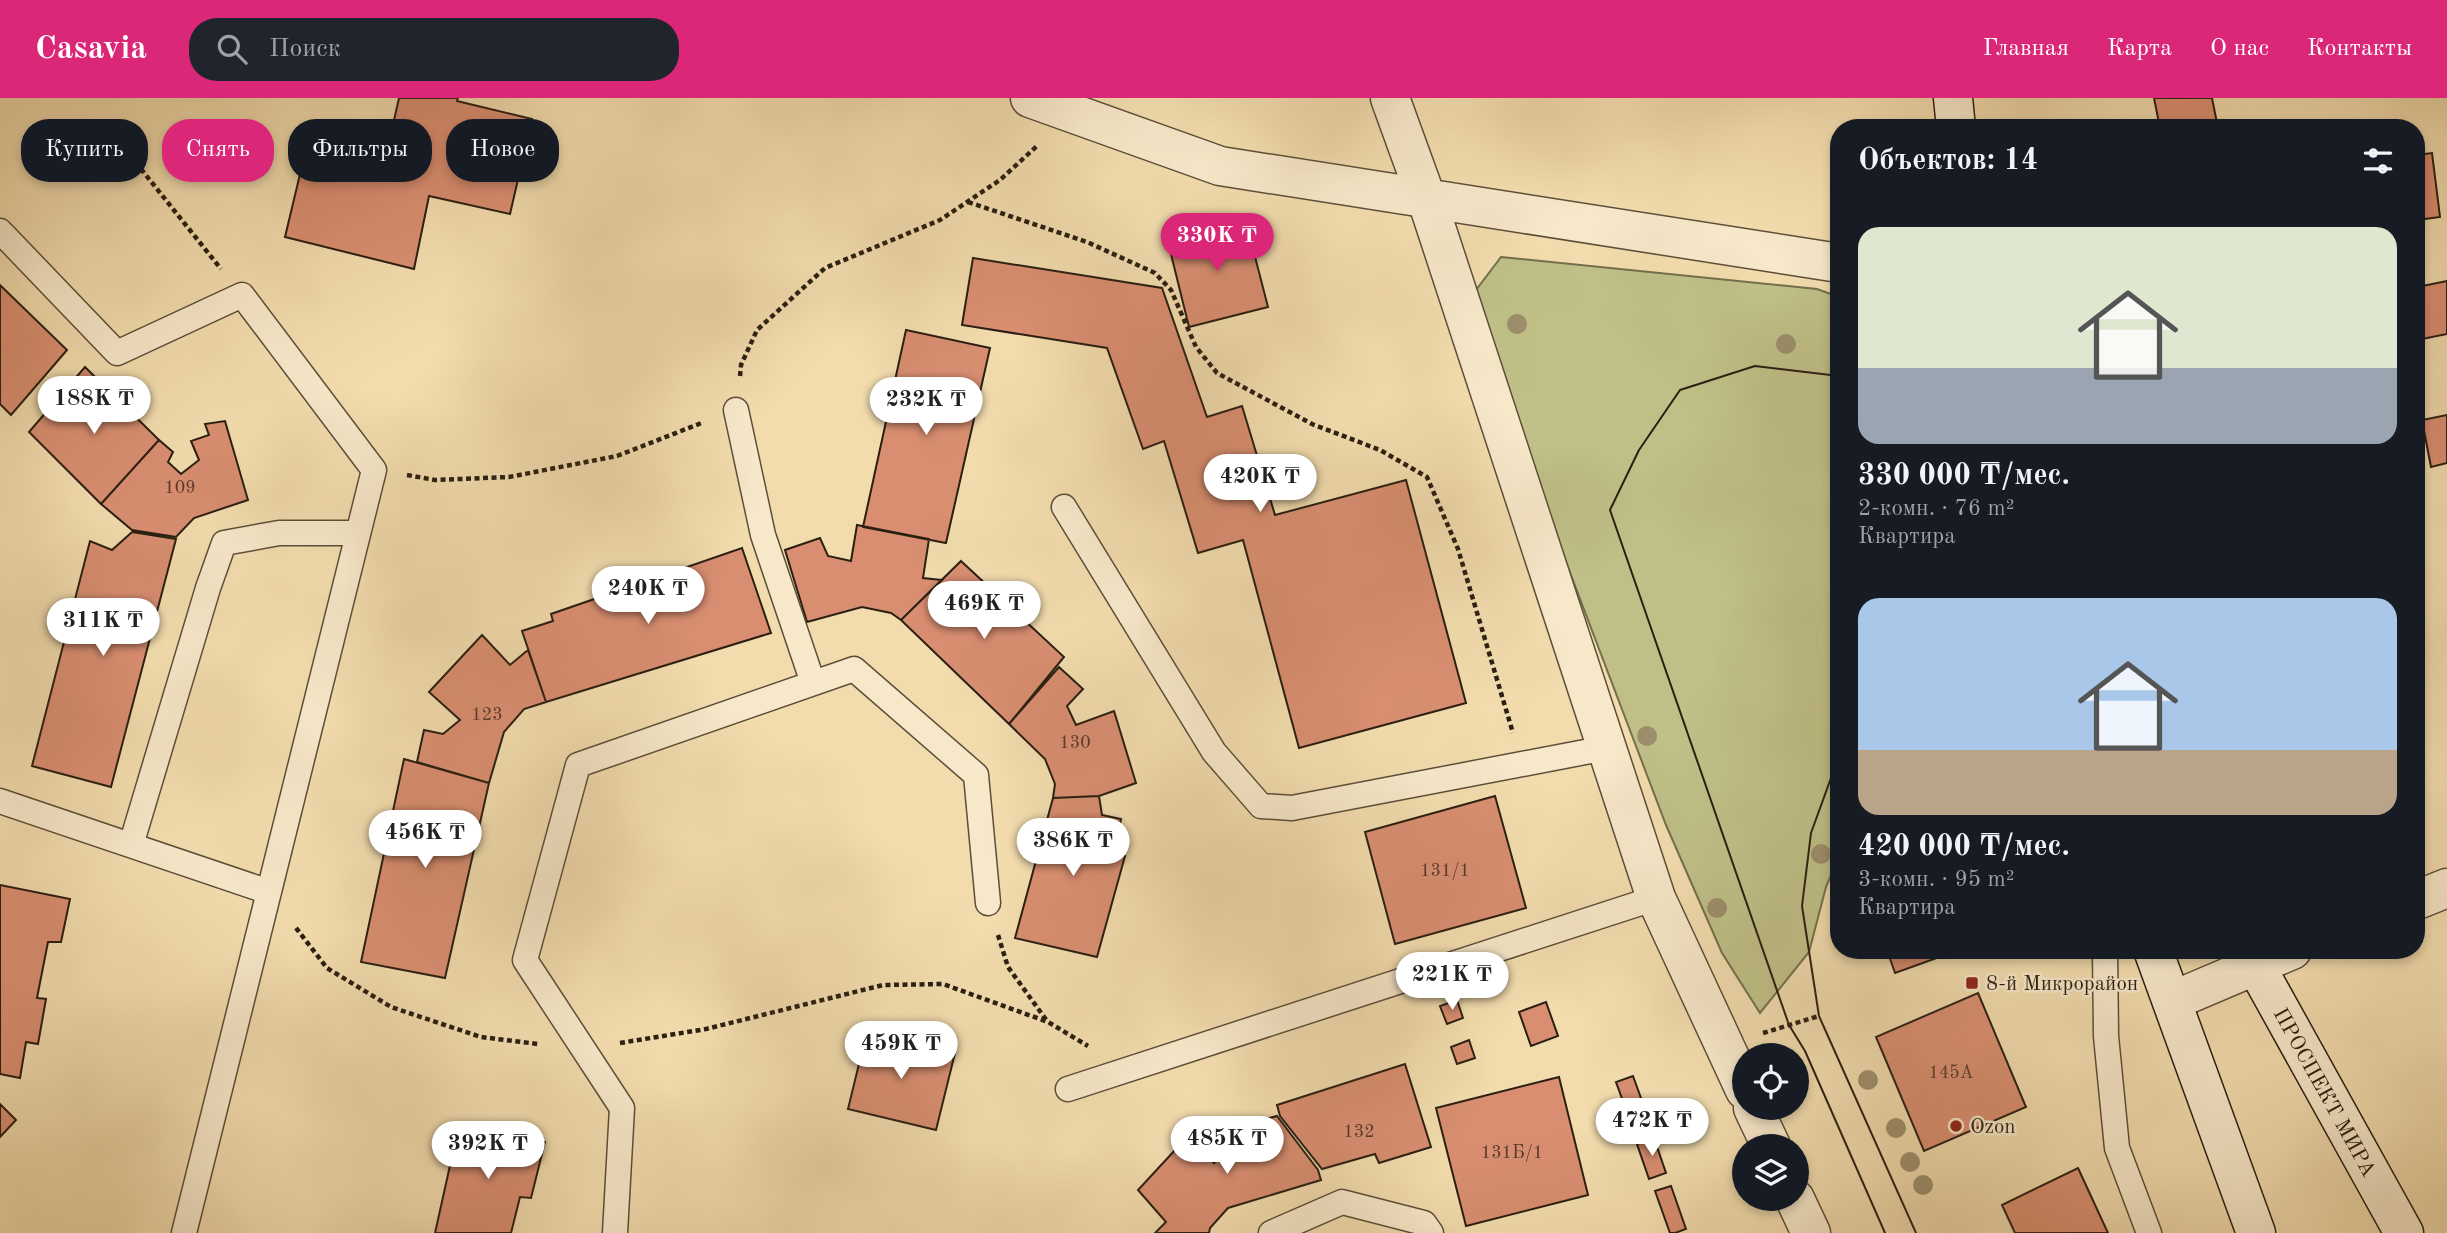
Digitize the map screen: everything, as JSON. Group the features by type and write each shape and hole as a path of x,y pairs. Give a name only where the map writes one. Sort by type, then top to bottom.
{"street":[{"path":"1030,98 1220,166 1830,262"},
{"path":"1390,98 1427,200 1656,898 1732,1062"},
{"path":"1953,98 1955,119"},
{"path":"2425,897 2447,888"},
{"path":"2156,959 2256,1233"},
{"path":"2172,1001 2249,959"},
{"name":"ПРОСПЕКТ МИРА","path":"2252,959 2404,1233"},
{"path":"1801,1211 1811,1233"}],"lane":[{"path":"0,231 117,353 242,295 374,470 184,1233"},
{"path":"736,410 763,535 813,683"},
{"path":"1064,507 1214,752 1261,806 1292,808 1606,748"},
{"path":"131,845 224,543 279,533 357,533"},
{"path":"615,1233 622,1108 525,960 578,765 853,669 976,775 988,902"},
{"path":"0,801 269,892"},
{"path":"1068,1089 1656,898"},
{"path":"2105,959 2106,1036 2117,1148 2148,1233"},
{"path":"1271,1233 1342,1202 1424,1223 1430,1233"}],"path":[{"path":"374,470 435,480 509,477 617,456 736,410 741,365 757,330 825,268 940,220 1000,180 1072,113"},
{"path":"148,178 242,295"},
{"path":"968,202 1087,242 1155,272 1171,290 1196,347 1217,373 1312,424 1380,450 1427,477 1458,548 1523,764"},
{"path":"269,892 327,968 391,1007 481,1037 583,1049 706,1028 883,985 943,984 1048,1022 1128,1070"},
{"path":"988,902 1008,967 1048,1022"},
{"path":"1724,1045 1819,1016"}],"green space":[{"path":"1501,257 1817,289 1830,294 1830,877 1809,952 1760,1013 1722,953 1666,825 1467,302"}],"building":[{"path":"399,98 458,98 457,101 532,119 446,119 446,182 517,182 510,214 429,196 414,269 285,237 298,182 432,182 432,119 394,119"},
{"path":"2154,98 2212,98 2216,119 2158,119"},
{"path":"2432,153 2440,217 2425,219 2425,154"},
{"path":"1245,218 1268,307 1189,327 1167,238"},
{"path":"973,258 1162,288 1207,417 1242,406 1275,515 1406,480 1466,703 1299,748 1243,540 1198,553 1164,441 1143,449 1107,348 962,325"},
{"path":"2447,281 2447,334 2425,338 2425,285"},
{"path":"0,285 67,350 11,415 0,404"},
{"path":"906,330 990,348 946,543 863,527"},
{"path":"85,367 159,440 101,504 29,432"},
{"path":"2447,415 2447,463 2431,467 2425,419"},
{"path":"225,421 248,500 194,518 176,537 132,530 101,504 159,440 173,452 168,462 181,474 199,460 191,441 209,435 205,424"},
{"path":"857,525 929,539 923,578 942,580 901,620 891,613 862,607 807,622 785,550 820,538 828,556 851,561"},
{"path":"132,532 176,539 111,787 32,766 90,541 112,550"},
{"path":"742,548 771,633 546,702 522,631 553,621 551,614"},
{"path":"961,561 1064,657 1009,724 901,620"},
{"path":"482,635 510,665 528,650 546,702 524,709 504,732 489,783 417,762 424,730 443,734 460,720 429,692"},
{"path":"1059,667 1083,689 1067,706 1076,725 1114,711 1136,783 1099,796 1053,798 1055,784 1045,759 1009,724"},
{"path":"404,759 489,783 445,978 361,962"},
{"path":"1099,796 1102,815 1121,819 1114,854 1125,856 1097,957 1015,938 1053,798"},
{"path":"1495,796 1526,908 1395,944 1365,832"},
{"path":"0,885 70,899 61,942 48,942 37,998 46,999 38,1044 26,1042 20,1078 0,1074"},
{"path":"1890,959 1934,959 1895,973"},
{"path":"1978,993 2026,1107 1924,1151 1876,1037"},
{"path":"1457,1000 1463,1018 1447,1024 1440,1006"},
{"path":"1546,1002 1558,1036 1531,1046 1519,1012"},
{"path":"867,1031 955,1053 936,1130 848,1109"},
{"path":"1469,1040 1475,1058 1457,1064 1451,1047"},
{"path":"1405,1064 1431,1147 1379,1163 1375,1154 1322,1169 1280,1116 1277,1105"},
{"path":"1633,1076 1650,1123 1633,1129 1616,1082"},
{"path":"1559,1077 1588,1195 1466,1226 1436,1108"},
{"path":"0,1104 16,1120 0,1137"},
{"path":"1277,1116 1318,1170 1321,1180 1228,1208 1210,1228 1209,1233 1155,1233 1166,1222 1138,1190 1188,1136 1214,1163 1229,1149 1224,1130"},
{"path":"459,1125 545,1142 531,1198 520,1197 511,1233 435,1233"},
{"path":"1654,1138 1666,1173 1649,1179 1637,1144"},
{"path":"2078,1168 2108,1233 2015,1233 2002,1205"},
{"path":"1671,1186 1686,1229 1675,1233 1670,1233 1655,1191"}],"tram line":[{"path":"1830,375 1755,366 1680,390 1639,450 1610,510 1789,1025 1805,1051 1885,1233"},
{"path":"1830,781 1811,833 1802,906 1819,1016 1916,1233"}],"place":[{"name":"8-й Микрорайон","path":"1972,983"},
{"name":"Ozon","path":"1956,1126"}]}
